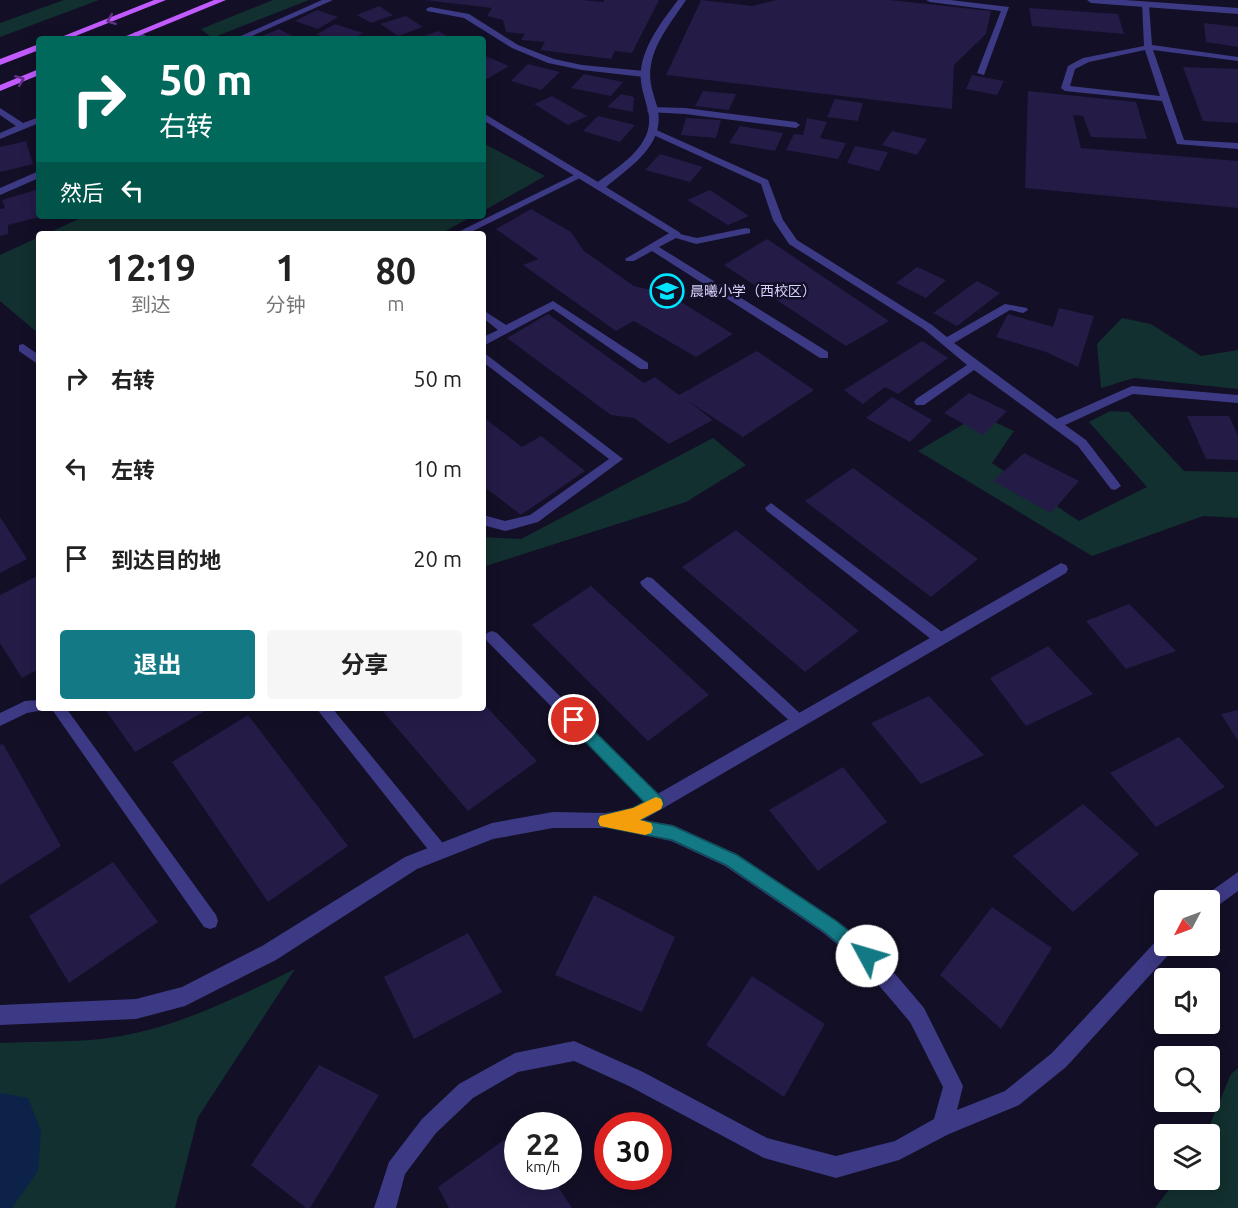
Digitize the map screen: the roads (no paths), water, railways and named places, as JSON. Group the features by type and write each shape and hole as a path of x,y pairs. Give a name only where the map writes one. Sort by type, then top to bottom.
{"main road":[{"path":"68,36 162,0"},
{"path":"131,36 222,0"},
{"path":"0,62 36,48"},
{"path":"0,88 36,73"}],"street":[{"path":"599,187 638,154 655,125 644,74 652,50 681,0"},
{"path":"1091,0 1238,11"},
{"path":"136,34 140,36"},
{"path":"486,118 675,234"},
{"path":"606,821 636,815 1061,569"},
{"path":"0,1016 136,1009 185,996 269,953 411,863 502,829 553,820 606,821 673,833 731,860 829,926 867,956 917,1015 953,1086 942,1126"},
{"path":"1220,894 1238,880"},
{"path":"385,1208 396,1169 429,1126 466,1091 515,1062 574,1052 636,1079 764,1148 836,1167 899,1150 942,1126 1012,1098 1059,1060 1155,956"}],"lane":[{"path":"245,36 329,0"},
{"path":"930,0 1006,9 981,73"},
{"path":"1145,5 1149,47 1180,142 1238,146"},
{"path":"430,9 470,17 501,40 523,51 556,62 644,74"},
{"path":"1165,99 1065,88 1071,68 1086,60 1149,47 1238,59"},
{"path":"651,110 685,111 796,125"},
{"path":"0,111 22,127"},
{"path":"0,136 36,121"},
{"path":"652,131 765,182 771,194 777,223 793,242 908,314 1082,443 1115,486"},
{"path":"0,192 36,175"},
{"path":"465,231 581,176"},
{"path":"630,259 675,234 696,241 746,231"},
{"path":"652,247 824,355"},
{"path":"486,340 554,304 644,366"},
{"path":"946,343 1009,306 1023,310"},
{"path":"486,315 506,330"},
{"path":"23,348 36,359"},
{"path":"486,358 617,459 534,519 505,526 486,521"},
{"path":"920,402 974,365"},
{"path":"1056,425 1132,390 1238,399"},
{"path":"771,508 941,639"},
{"path":"647,582 799,721"},
{"path":"492,637 656,803"},
{"path":"0,720 25,707 36,706"},
{"path":"60,711 210,921"},
{"path":"326,711 440,852"}],"water":[{"path":"0,1093 28,1098 41,1131 38,1171 12,1208 0,1208"}],"place":[{"name":"晨曦小学（西校区）","path":"667,291"}]}
